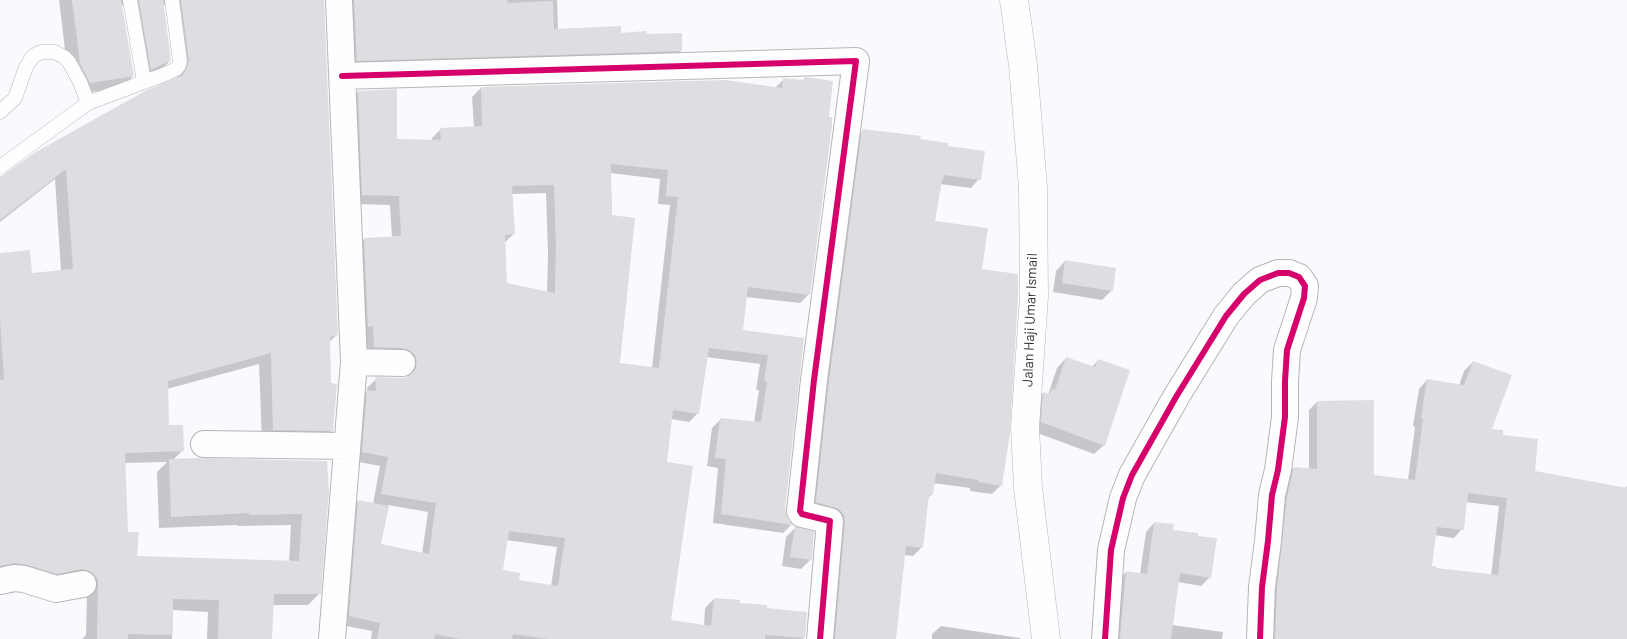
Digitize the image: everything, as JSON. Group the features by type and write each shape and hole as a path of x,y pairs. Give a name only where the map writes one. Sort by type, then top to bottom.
{"main road":[{"name":"Jalan Haji Umar Ismail","path":"1014,0 1023,65 1033,188 1034,296 1025,427 1028,488 1046,639"}],"street":[{"path":"332,639 354,362 339,0"},
{"path":"342,76 856,61 814,380 800,511 802,514 830,521 820,639"},
{"path":"1105,639 1110,550 1123,498 1132,475 1176,397 1226,316 1244,294 1260,280 1278,273 1289,273 1299,277 1305,286 1304,298 1287,350 1285,417 1278,470 1272,494 1262,587 1260,639"},
{"path":"354,362 402,363"},
{"path":"204,444 348,446"},
{"path":"0,580 24,579 56,589 83,584"}],"lane":[{"path":"130,0 144,81"},
{"path":"0,167 88,103 176,69 180,61 172,0"},
{"path":"0,112 15,98 26,67 33,56 41,52 54,52 69,62 80,82 88,103"}],"building":[{"path":"72,0 121,0 134,76 90,83 80,63"},
{"path":"139,0 163,0 171,60 151,70"},
{"path":"181,0 324,0 338,335 330,337 331,383 337,384 333,431 273,430 271,353 168,381 169,425 183,425 184,451 125,453 128,532 139,532 137,556 299,561 302,514 249,515 249,513 171,517 169,459 327,461 329,491 321,594 274,594 272,639 218,639 219,600 173,599 173,635 128,634 128,639 97,639 98,580 94,574 88,570 81,569 57,574 15,563 0,566 0,380 4,379 0,319 0,253 30,250 32,273 73,269 66,169 0,220 0,177 36,152 145,91 183,75 189,60"},
{"path":"354,0 507,0 508,3 553,1 554,29 621,26 621,33 646,31 647,34 682,33 682,51 357,61"},
{"path":"783,78 804,80 804,78 833,81 829,117 832,117 832,126 810,295 748,287 743,330 804,338 785,509 788,519 793,525 721,514 726,459 715,458 720,418 761,422 767,382 764,381 768,355 709,348 699,414 673,410 667,462 693,466 671,620 711,626 714,598 740,600 740,603 767,605 767,608 807,612 805,638 765,635 765,639 548,639 513,634 512,639 461,639 435,634 434,639 377,639 380,623 349,616 358,500 389,506 381,544 429,554 436,503 381,494 388,457 362,452 367,390 376,391 375,377 402,378 409,376 415,370 417,363 415,355 409,350 374,347 373,326 368,327 364,238 401,236 399,196 362,195 358,91 397,89 397,139 441,140 440,128 482,126 481,87 725,80 782,88","holes":["611,164 668,170 666,196 678,197 659,368 620,363 635,218 612,215","554,185 555,293 507,283 505,235 515,234 512,186","509,531 565,538 558,586 519,580 520,573 503,570"]},
{"path":"862,129 921,136 920,139 948,143 948,146 985,151 981,180 944,175 935,221 988,228 982,269 1018,274 1010,433 1002,486 936,473 933,495 929,495 923,548 906,546 896,639 835,639 845,522 844,515 839,509 816,502 829,382"},
{"path":"1065,260 1116,268 1113,291 1062,283"},
{"path":"1066,357 1095,367 1098,359 1130,370 1105,446 1041,422 1043,392 1050,394 1052,389 1055,390"},
{"path":"1473,361 1512,375 1492,429 1503,430 1503,435 1538,439 1535,471 1627,488 1627,639 1275,639 1277,588 1287,497 1294,467 1317,469 1317,401 1374,400 1374,475 1415,480 1427,379 1464,385","holes":["1468,493 1507,498 1498,575 1432,566 1437,527 1464,530"]},
{"path":"1154,522 1174,524 1173,530 1198,533 1198,536 1217,538 1211,578 1180,573 1171,639 1120,639 1126,571 1147,574"},
{"path":"795,526 814,532 812,560 790,557"}],"cycle path":[{"path":"342,76 856,61 814,380 800,511 802,514 830,521 820,639"},
{"path":"1105,639 1111,550 1123,498 1132,475 1176,397 1226,316 1244,294 1260,280 1278,273 1289,273 1299,277 1305,286 1304,298 1287,350 1285,417 1278,470 1272,495 1262,587 1260,639"}]}
